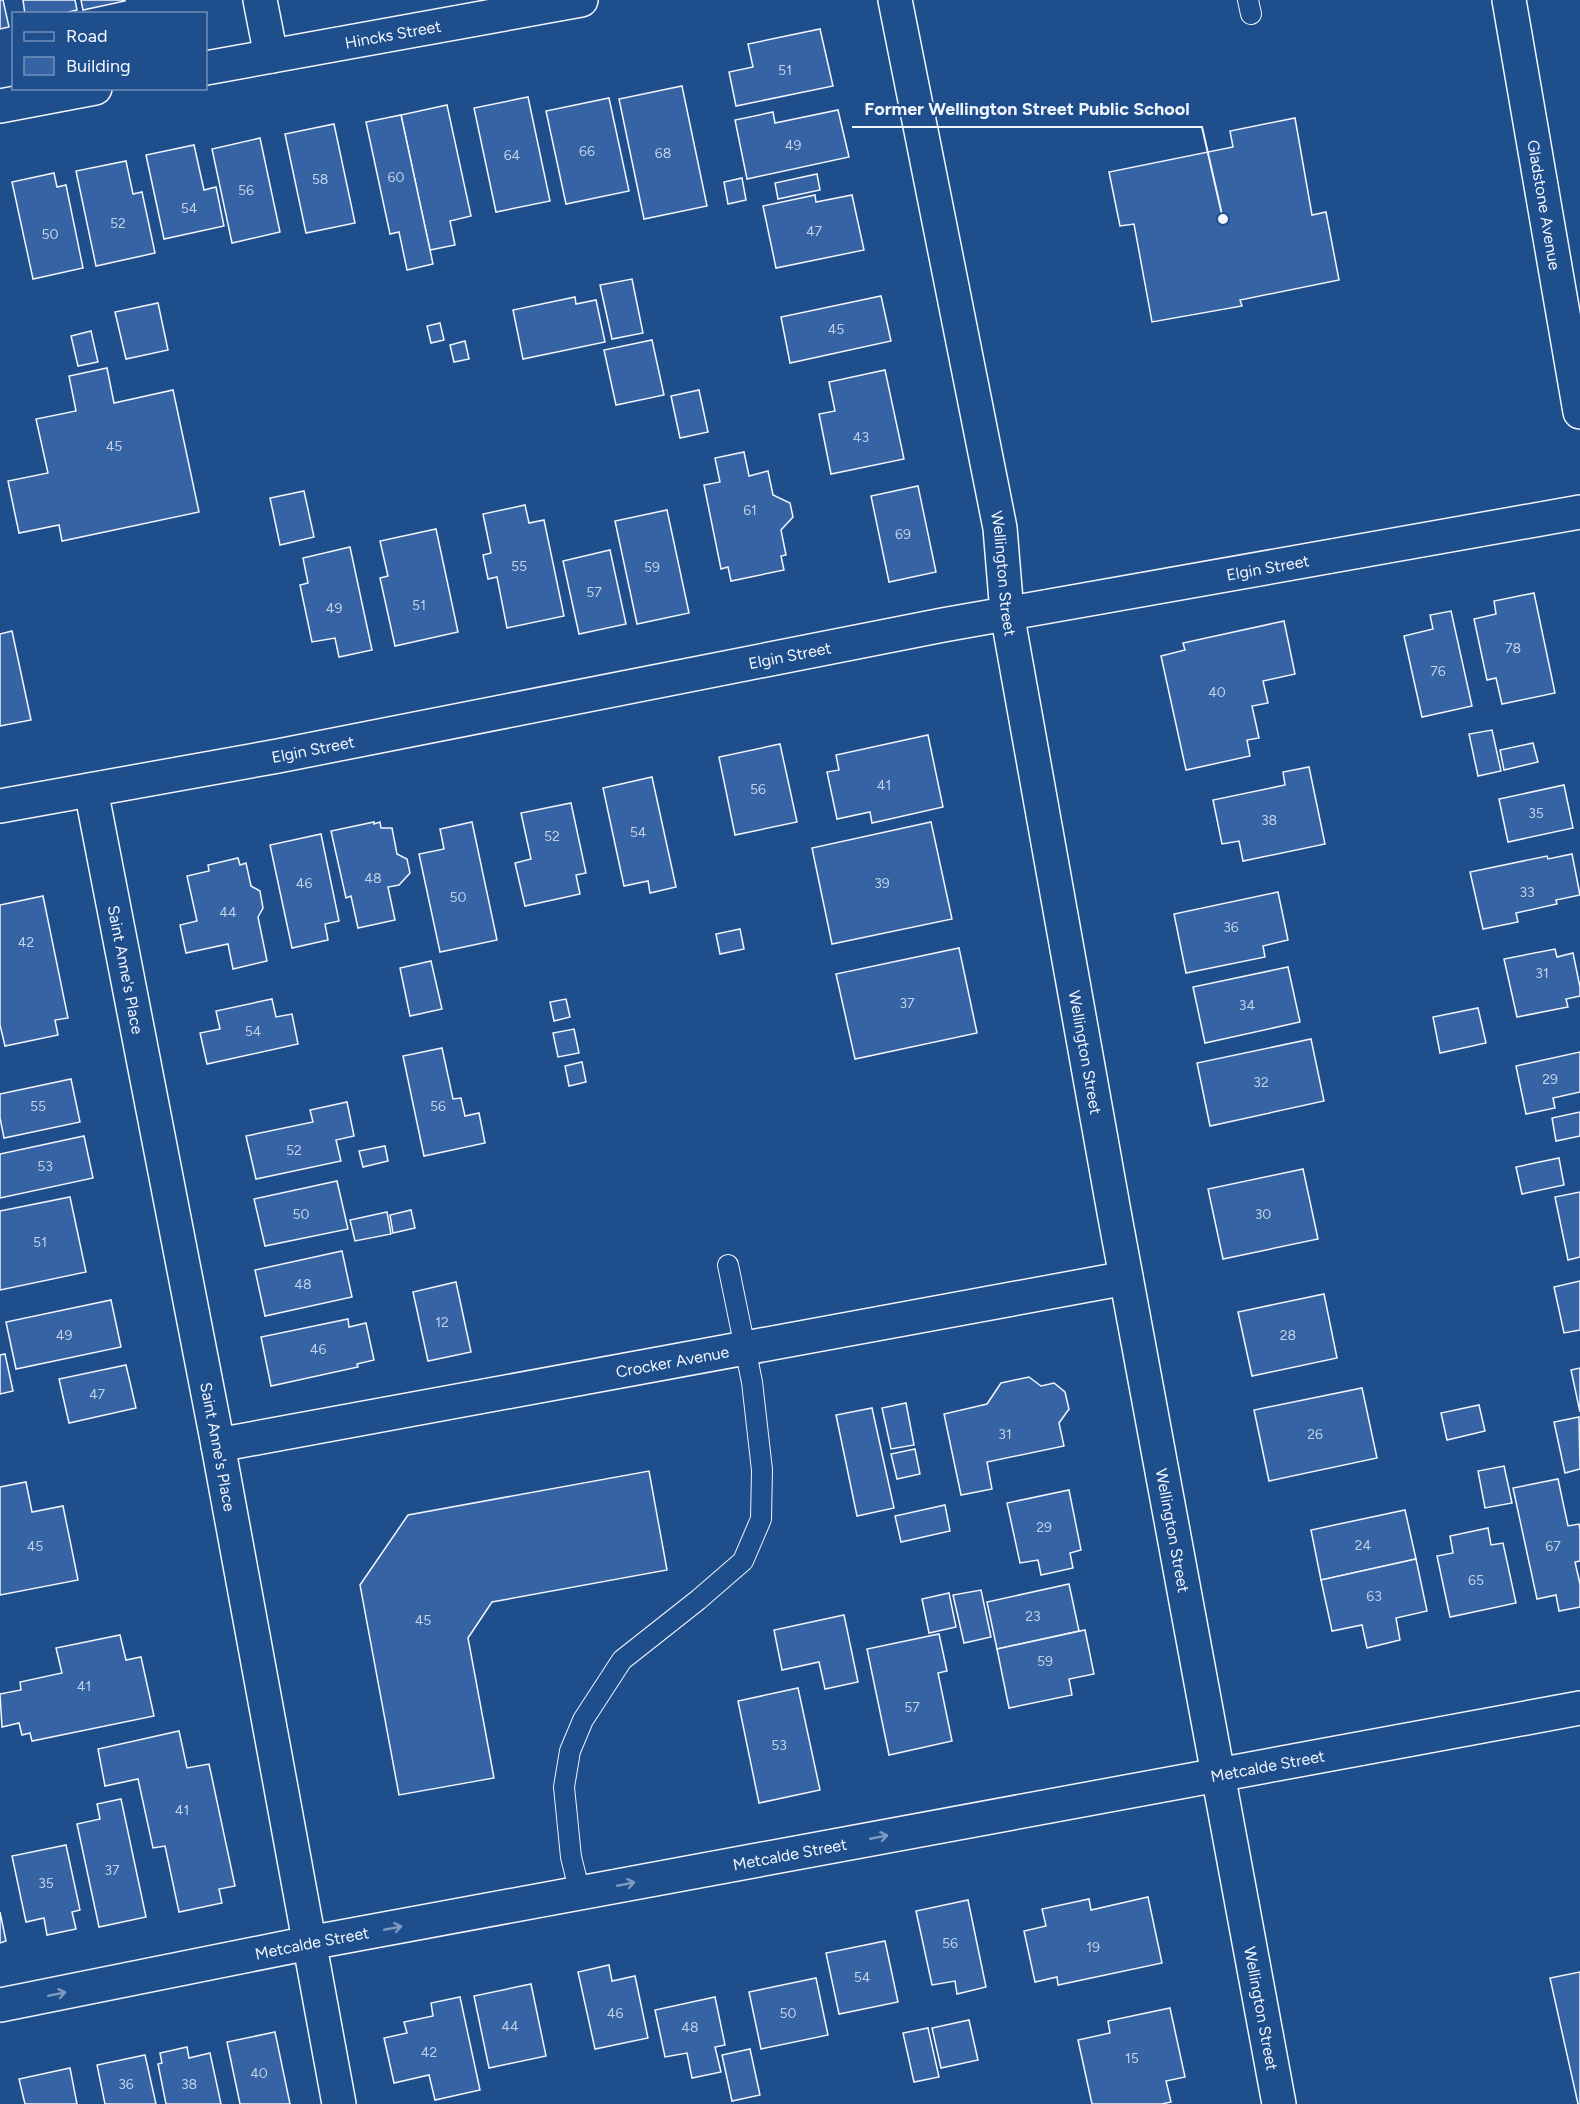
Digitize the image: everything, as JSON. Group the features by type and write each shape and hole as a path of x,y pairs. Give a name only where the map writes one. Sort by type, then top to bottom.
{"street":[{"path":"260,0 271,56"},
{"name":"Hincks Street","path":"207,68 581,0"},
{"name":"Wellington Street","path":"895,0 1000,528 1007,614 1126,1278 1279,2104"},
{"name":"Gladstone Avenue","path":"1509,0 1580,412"},
{"path":"0,106 84,90"},
{"name":"Elgin Street","path":"0,806 278,756 1007,614 1580,512"},
{"name":"Saint Anne's Place","path":"91,790 218,1445 339,2104"},
{"name":"Crocker Avenue","path":"218,1445 1126,1278"},
{"name":"Metcalde Street","path":"0,2006 309,1943 1580,1708"}],"lane":[{"path":"580,1893 571,1857 564,1788 570,1751 583,1720 622,1660 743,1561 761,1519 762,1470 752,1382 728,1265"}],"building":[{"path":"0,0 3,0 9,27 0,29"},
{"path":"23,0 75,0 77,10 68,12 25,12"},
{"path":"81,0 125,0 125,1 83,10"},
{"path":"820,29 833,86 736,106 729,72 753,67 748,44"},
{"path":"682,86 707,206 644,219 619,99"},
{"path":"528,97 550,201 496,212 474,108"},
{"path":"609,98 629,191 566,204 546,111"},
{"path":"447,105 471,216 450,221 455,245 430,250 401,115"},
{"path":"838,110 849,157 747,179 735,120 773,112 775,123"},
{"path":"401,115 433,264 407,270 399,232 390,234 366,122"},
{"path":"1295,118 1312,215 1326,212 1339,280 1240,300 1242,306 1152,322 1134,224 1120,226 1109,172 1233,147 1230,131"},
{"path":"334,124 355,223 306,233 285,134"},
{"path":"260,138 280,232 232,243 212,149"},
{"path":"194,145 204,190 216,187 224,226 164,239 146,155"},
{"path":"126,161 133,194 142,192 155,253 96,266 76,171"},
{"path":"54,173 57,187 66,185 83,268 33,279 12,182"},
{"path":"817,174 820,190 778,199 775,183"},
{"path":"742,178 746,200 728,204 724,182"},
{"path":"815,195 816,202 852,195 864,250 776,268 763,206"},
{"path":"632,279 643,333 612,339 600,285"},
{"path":"881,296 891,341 790,363 781,317"},
{"path":"575,297 576,304 596,300 605,342 523,359 513,310"},
{"path":"158,303 168,350 126,359 115,312"},
{"path":"440,323 444,340 431,343 427,326"},
{"path":"91,331 98,362 78,366 71,336"},
{"path":"652,340 664,395 616,405 604,350"},
{"path":"465,341 469,359 454,362 450,345"},
{"path":"107,368 114,403 173,390 199,512 62,541 59,525 19,533 8,481 48,473 36,419 76,411 69,376"},
{"path":"885,370 904,459 831,474 819,414 835,411 829,382"},
{"path":"699,390 708,432 680,438 671,396"},
{"path":"744,452 749,476 768,471 773,495 790,503 793,517 781,530 786,555 781,556 784,570 731,581 728,567 721,569 704,485 720,482 715,458"},
{"path":"918,486 936,572 889,582 871,496"},
{"path":"304,491 314,537 280,545 270,498"},
{"path":"525,505 529,523 544,520 564,616 507,628 497,577 488,579 483,555 491,553 483,514"},
{"path":"667,510 689,613 637,624 615,521"},
{"path":"436,529 458,632 395,646 380,578 388,576 380,541"},
{"path":"350,547 372,650 339,657 335,638 312,642 300,585 308,583 303,558"},
{"path":"610,550 626,624 579,634 563,561"},
{"path":"1534,593 1555,693 1502,704 1496,678 1487,680 1474,619 1496,614 1494,601"},
{"path":"1451,611 1472,706 1422,717 1404,636 1433,629 1430,615"},
{"path":"1284,621 1295,674 1263,681 1268,703 1252,706 1259,738 1247,740 1250,756 1186,770 1161,656 1185,650 1183,643"},
{"path":"12,631 31,720 0,726 0,634"},
{"path":"1492,730 1501,771 1478,776 1469,734"},
{"path":"928,735 943,807 872,823 870,812 837,819 827,772 839,770 836,755"},
{"path":"1533,743 1538,762 1504,770 1500,750"},
{"path":"780,744 797,822 735,835 719,757"},
{"path":"1309,767 1325,844 1243,861 1239,841 1222,844 1213,800 1285,785 1283,772"},
{"path":"652,777 676,887 650,893 648,881 624,886 603,788"},
{"path":"1564,785 1573,828 1508,842 1499,799"},
{"path":"571,803 586,873 576,875 580,894 525,906 515,863 531,859 521,813"},
{"path":"374,822 374,824 380,822 381,828 392,828 397,854 407,859 410,873 399,885 388,887 395,920 358,928 351,896 346,898 331,831"},
{"path":"472,822 497,940 440,952 419,854 444,849 440,829"},
{"path":"931,822 952,919 832,944 812,848"},
{"path":"321,834 339,921 325,924 328,940 292,948 270,845"},
{"path":"1572,854 1580,895 1556,900 1557,904 1516,913 1518,922 1483,929 1470,872 1547,856 1548,859"},
{"path":"238,858 240,865 246,863 251,886 260,891 263,908 258,917 267,961 233,969 228,944 186,953 180,925 197,921 187,876 209,871 208,865"},
{"path":"1278,892 1288,940 1263,946 1265,957 1186,973 1174,914"},
{"path":"43,896 68,1018 55,1020 58,1035 5,1046 0,1025 0,905"},
{"path":"740,929 744,949 720,954 716,934"},
{"path":"959,948 977,1033 855,1059 836,974"},
{"path":"1555,949 1557,957 1573,953 1580,996 1566,999 1568,1007 1517,1017 1504,959"},
{"path":"431,961 442,1009 410,1016 400,968"},
{"path":"1288,967 1300,1022 1205,1043 1193,987"},
{"path":"272,999 276,1017 292,1014 298,1044 207,1064 200,1033 220,1029 216,1011"},
{"path":"566,999 570,1017 554,1021 550,1002"},
{"path":"1478,1008 1486,1043 1440,1053 1433,1017"},
{"path":"574,1029 579,1053 558,1057 553,1033"},
{"path":"1311,1039 1324,1101 1210,1126 1197,1063"},
{"path":"442,1048 453,1099 461,1098 465,1116 479,1113 485,1143 424,1156 403,1056"},
{"path":"1580,1052 1580,1092 1553,1098 1555,1108 1526,1114 1516,1066"},
{"path":"582,1062 586,1082 569,1086 565,1066"},
{"path":"71,1079 80,1122 4,1138 0,1118 0,1094"},
{"path":"347,1102 354,1136 336,1140 341,1161 256,1179 246,1136 313,1122 310,1110"},
{"path":"1580,1112 1580,1136 1556,1141 1552,1118"},
{"path":"84,1136 93,1178 0,1198 0,1154"},
{"path":"385,1146 388,1161 363,1167 359,1151"},
{"path":"1559,1158 1564,1185 1522,1194 1516,1167"},
{"path":"1303,1169 1318,1239 1223,1259 1208,1189"},
{"path":"337,1181 348,1229 265,1246 254,1199"},
{"path":"1580,1192 1580,1257 1568,1260 1555,1197"},
{"path":"70,1197 86,1272 0,1290 0,1211"},
{"path":"411,1210 415,1228 393,1233 390,1215"},
{"path":"387,1212 391,1234 355,1241 350,1220"},
{"path":"342,1251 352,1297 265,1316 255,1270"},
{"path":"1580,1281 1580,1330 1564,1333 1554,1287"},
{"path":"456,1282 471,1352 428,1361 413,1292"},
{"path":"1324,1294 1337,1358 1252,1376 1238,1312"},
{"path":"111,1300 121,1347 16,1369 6,1322"},
{"path":"348,1319 349,1327 366,1323 374,1360 357,1364 358,1367 271,1386 261,1337"},
{"path":"5,1354 13,1391 0,1394 0,1355"},
{"path":"126,1365 136,1408 69,1423 59,1379"},
{"path":"1580,1368 1580,1412 1571,1370"},
{"path":"1029,1377 1041,1386 1054,1383 1065,1392 1069,1409 1059,1423 1064,1446 987,1462 992,1489 961,1495 944,1414 987,1404 1001,1383"},
{"path":"1362,1388 1377,1458 1269,1481 1254,1410"},
{"path":"906,1403 914,1445 891,1449 882,1408"},
{"path":"1479,1405 1485,1431 1447,1440 1441,1413"},
{"path":"872,1408 894,1508 857,1516 836,1415"},
{"path":"1579,1417 1580,1469 1565,1473 1554,1422"},
{"path":"915,1449 920,1474 897,1479 891,1454"},
{"path":"1504,1466 1512,1503 1485,1508 1478,1471"},
{"path":"649,1471 667,1570 492,1602 468,1638 494,1778 399,1795 360,1585 408,1515"},
{"path":"1558,1479 1568,1526 1579,1524 1580,1530 1580,1561 1575,1562 1580,1584 1580,1607 1559,1611 1556,1595 1537,1599 1513,1488"},
{"path":"26,1482 32,1512 63,1506 78,1580 0,1595 0,1487"},
{"path":"1069,1490 1081,1550 1070,1553 1073,1568 1041,1575 1038,1560 1020,1563 1007,1503"},
{"path":"945,1505 950,1531 901,1542 895,1516"},
{"path":"1405,1510 1416,1559 1321,1580 1311,1530"},
{"path":"1488,1528 1491,1545 1503,1543 1516,1603 1450,1617 1437,1556 1453,1553 1450,1536"},
{"path":"1416,1559 1427,1611 1396,1618 1400,1640 1367,1648 1362,1625 1332,1631 1321,1580"},
{"path":"1069,1584 1079,1631 997,1649 987,1602"},
{"path":"981,1590 991,1637 964,1643 953,1595"},
{"path":"949,1593 956,1627 929,1633 922,1599"},
{"path":"844,1615 858,1682 825,1689 819,1662 782,1670 774,1630"},
{"path":"1085,1630 1094,1674 1069,1679 1072,1695 1009,1708 997,1649"},
{"path":"939,1634 947,1671 938,1673 952,1741 889,1755 867,1649"},
{"path":"120,1635 126,1660 141,1657 154,1716 32,1741 30,1733 22,1735 19,1723 2,1727 0,1694 21,1690 20,1682 62,1673 56,1648"},
{"path":"798,1688 820,1790 759,1803 738,1701"},
{"path":"179,1731 187,1768 209,1764 235,1886 219,1889 222,1903 179,1912 165,1846 153,1848 138,1779 105,1786 98,1749"},
{"path":"121,1799 146,1917 99,1927 77,1824 100,1819 97,1804"},
{"path":"66,1845 80,1910 72,1912 76,1929 47,1935 44,1918 26,1922 12,1856"},
{"path":"1148,1897 1162,1963 1058,1985 1057,1977 1035,1982 1024,1931 1046,1926 1042,1909 1089,1899 1091,1910"},
{"path":"968,1900 986,1987 957,1994 955,1981 932,1985 916,1911"},
{"path":"0,1912 6,1941 0,1943"},
{"path":"885,1941 898,2002 839,2014 826,1953"},
{"path":"609,1965 612,1981 635,1976 648,2038 595,2049 578,1972"},
{"path":"1580,1972 1580,2104 1578,2104 1550,1978"},
{"path":"816,1978 828,2035 761,2049 749,1992"},
{"path":"531,1984 546,2056 489,2068 474,1996"},
{"path":"460,1997 480,2090 435,2100 429,2075 394,2083 384,2038 407,2033 404,2022 433,2016 431,2003"},
{"path":"715,1997 725,2045 715,2047 721,2072 692,2078 687,2053 665,2057 655,2010"},
{"path":"1170,2008 1185,2077 1166,2081 1171,2102 1092,2104 1078,2040 1110,2033 1108,2021"},
{"path":"969,2020 978,2060 941,2068 932,2028"},
{"path":"928,2028 939,2077 914,2082 903,2033"},
{"path":"275,2032 290,2104 240,2104 227,2042"},
{"path":"187,2047 189,2058 210,2053 221,2104 166,2104 158,2064 162,2063 160,2053"},
{"path":"750,2049 760,2095 732,2101 722,2055"},
{"path":"145,2055 156,2104 105,2104 97,2065"},
{"path":"70,2068 77,2104 25,2104 19,2079"}],"place":[{"name":"Former Wellington Street Public School","path":"1223,219"}]}
